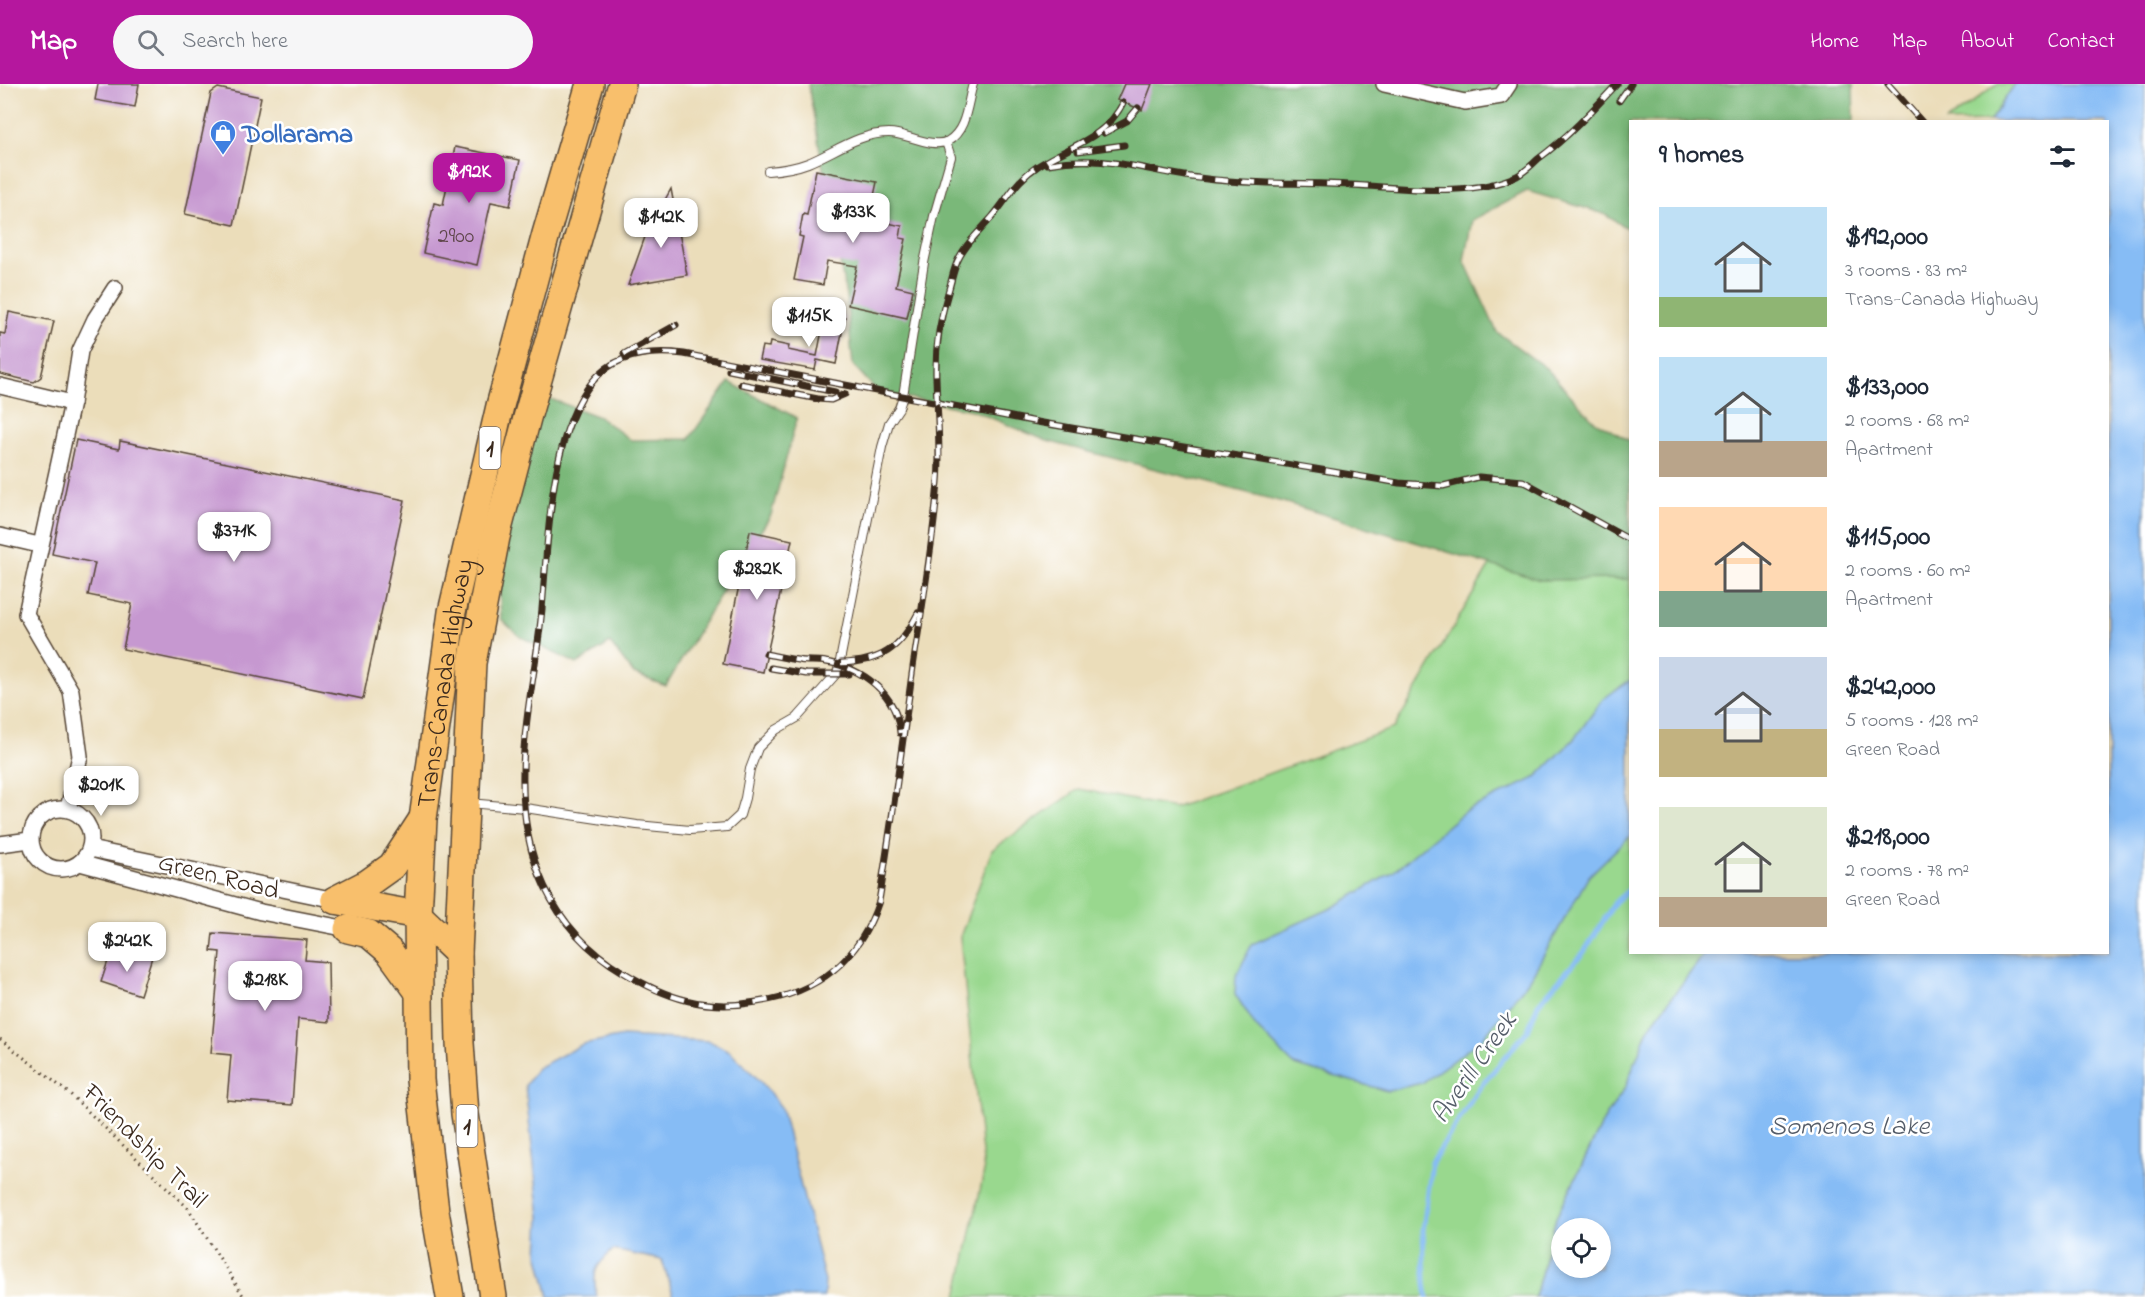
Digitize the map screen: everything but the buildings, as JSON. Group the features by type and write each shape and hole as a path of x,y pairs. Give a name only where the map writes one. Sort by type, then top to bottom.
{"highway":[{"name":"Trans-Canada Highway","path":"450,1297 435,1211 420,1080 417,915 423,819 455,600 500,406 546,234 590,84"},
{"name":"Trans-Canada Highway","path":"493,1297 465,1114 460,1042 458,953 472,663 496,537 527,418 622,84"},
{"path":"335,900 368,884 392,867 423,819"},
{"path":"335,900 417,915 458,953"},
{"path":"348,929 369,934 389,951 418,992"}],"street":[{"path":"1383,84 1465,102 1501,96 1509,84"},
{"path":"68,809 80,756 71,691 26,614 39,545 72,403 80,351 95,319 115,288"},
{"path":"0,386 72,403"},
{"path":"0,536 39,545"},
{"path":"68,809 83,817 91,832 90,849 80,863 65,870 48,867 35,856 30,840 35,822 49,810 68,809"},
{"path":"0,844 30,840"},
{"name":"Green Road","path":"90,849 335,900"},
{"name":"Green Road","path":"80,863 261,912 348,929"}],"lane":[{"path":"768,171 788,169 807,163 868,135 891,133 933,142 946,142 959,133 973,84"},
{"path":"464,803 525,808 637,825 690,830 727,827 740,816 750,769 758,748 776,730 797,718 837,673 882,447 889,423 899,408 903,396 924,263 934,216 951,157 946,142"}],"path":[{"name":"Friendship Trail","path":"0,1039 70,1094 188,1208 244,1297"}],"green space":[{"path":"808,84 1853,84 1854,120 1629,120 1629,229 1602,213 1527,191 1472,220 1464,260 1497,332 1547,369 1593,420 1629,440 1629,579 1540,580 1283,502 1047,441 972,410 878,392 853,365 846,296"},
{"path":"1997,84 2015,84 1991,120 1949,120"},
{"path":"729,382 797,418 771,515 666,686 634,674 610,643 577,664 519,636 501,619 499,579 531,403 548,398 599,417 631,440 689,439"},
{"path":"1629,533 1629,954 1704,954 1648,1029 1626,1086 1604,1120 1556,1218 1551,1218 1551,1237 1535,1297 957,1297 984,1172 960,937 992,850 1079,789 1174,808 1394,728 1490,565"}],"water":[{"name":"Somenos Lake","path":"2015,84 2145,84 2145,1297 1535,1297 1551,1237 1551,1278 1611,1278 1611,1218 1556,1218 1604,1120 1626,1086 1648,1029 1704,954 2109,954 2109,120 1991,120"},
{"path":"1629,681 1629,837 1589,876 1530,979 1482,1039 1422,1083 1387,1091 1294,1065 1256,1027 1235,994 1236,976 1252,944 1332,908 1393,872 1464,812 1535,778 1574,739 1603,699"},
{"path":"623,1036 709,1041 730,1051 762,1083 781,1107 825,1281 824,1297 674,1297 662,1260 613,1250 596,1271 597,1297 549,1297 538,1253 540,1217 525,1086 537,1068 583,1044"}],"waterway":[{"name":"Averill Creek","path":"1427,1297 1423,1230 1432,1162 1480,1087 1528,1030 1538,1004 1584,952 1615,902 1629,890"}],"railway":[{"path":"1048,164 1068,161 1103,162 1191,177 1231,181 1435,190 1478,187 1517,176 1570,133 1617,84"},
{"path":"1619,101 1631,84"},
{"path":"1888,84 1920,120"},
{"path":"937,402 937,344 943,311 959,258 974,236 1030,171 1096,134 1106,126 1123,103"},
{"path":"1104,133 1127,121 1138,108"},
{"path":"1078,151 1124,145"},
{"path":"624,354 676,325"},
{"path":"659,353 684,354 937,402 939,469 936,505 893,813 879,901 871,922 848,956 834,970 799,991 757,1002 721,1005 687,1000 655,989 623,972 597,954 576,934 558,911 544,886 527,832 523,771 526,730 540,629 549,522 559,459 578,403 593,381 612,365 634,356 659,353"},
{"path":"729,370 835,392"},
{"path":"741,384 818,399 831,400 845,394"},
{"path":"937,402 1032,421 1399,483 1443,486 1479,477 1523,481 1629,539"},
{"path":"841,663 867,660 888,651 904,636 918,613"},
{"path":"766,654 840,665 865,677 876,685 892,706 900,733"},
{"path":"771,668 806,674 849,674"}],"place":[{"name":"Dollarama","path":"223,156"}]}
